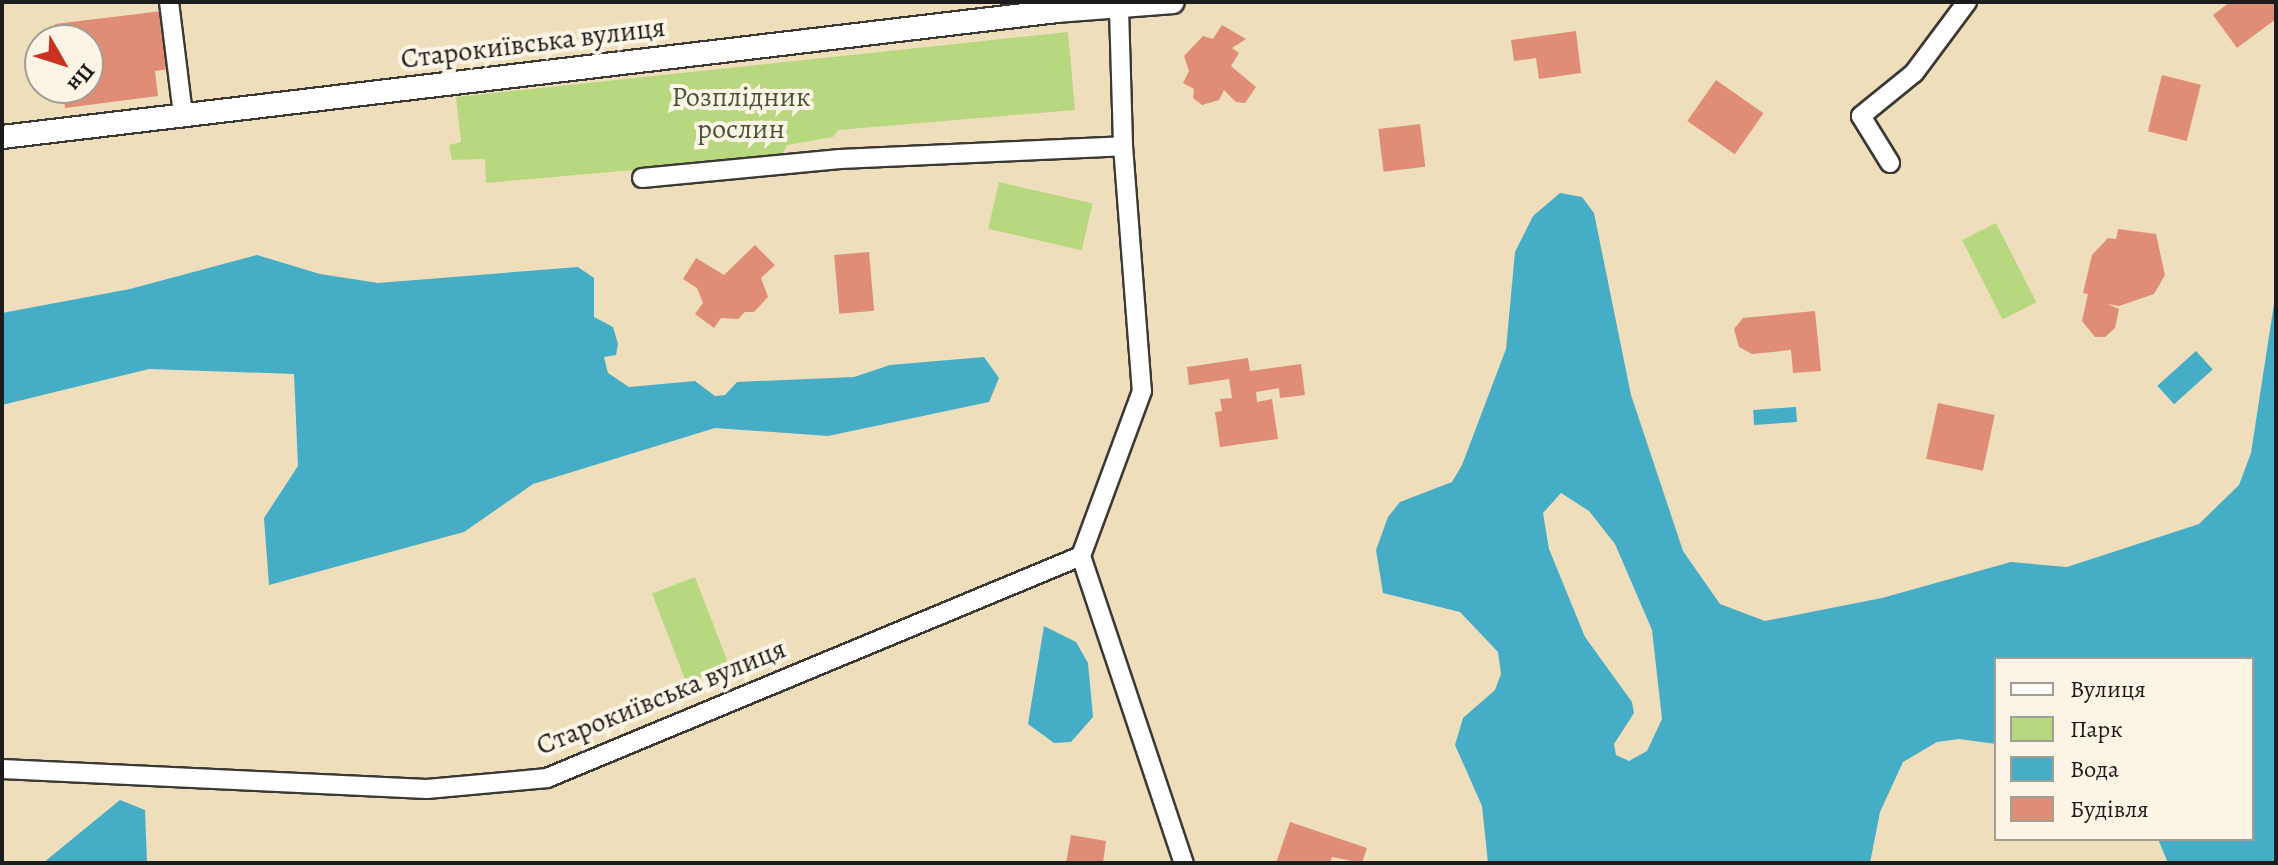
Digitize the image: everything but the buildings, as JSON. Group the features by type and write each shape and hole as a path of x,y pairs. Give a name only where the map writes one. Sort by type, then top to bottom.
{"street":[{"path":"169,2 183,115"},
{"name":"Старокиївська вулиця","path":"2,137 1046,12 1119,9 1173,2"},
{"path":"1890,163 1861,116 1914,73 1967,2"},
{"path":"1119,9 1123,146 1142,391 1081,556 1184,863"},
{"path":"642,178 840,159 1123,146"},
{"name":"Старокиївська вулиця","path":"2,769 427,789 547,778 1081,556"}],"green space":[{"name":"Розплідник рослин","path":"1068,32 1075,110 838,130 833,137 787,145 781,157 486,183 485,159 452,160 449,145 461,142 456,97"},
{"path":"999,182 1093,204 1082,250 988,229"},
{"path":"1996,223 2036,302 2003,320 1962,240"},
{"path":"695,577 729,667 686,683 652,593"}],"water":[{"path":"1560,193 1582,197 1594,213 1631,395 1683,551 1720,604 1765,621 1882,598 2011,562 2067,567 2199,524 2239,485 2251,453 2276,291 2276,863 2168,863 2159,841 2254,841 2254,657 1994,657 1994,744 1959,739 1937,742 1903,762 1880,812 1870,863 1488,863 1482,806 1455,745 1463,718 1495,690 1501,674 1498,652 1460,612 1383,593 1376,550 1388,517 1400,502 1452,482 1462,465 1506,349 1515,252 1533,216","holes":["1561,493 1589,511 1615,544 1652,630 1662,719 1647,751 1629,761 1616,755 1614,744 1634,713 1632,702 1585,637 1549,549 1543,513"]},
{"path":"257,255 320,274 378,283 578,267 594,278 594,317 613,327 618,344 616,355 604,357 608,373 629,387 695,381 715,396 725,395 737,382 854,377 890,365 984,357 999,378 989,402 828,436 715,428 533,484 464,532 269,585 264,518 298,466 294,374 149,369 2,405 2,313 130,289"},
{"path":"2196,351 2213,370 2174,404 2157,386"},
{"path":"1796,407 1797,422 1754,425 1753,410"},
{"path":"1044,626 1076,642 1088,663 1093,717 1071,742 1054,743 1028,724"},
{"path":"120,800 145,810 147,863 43,863"}]}
